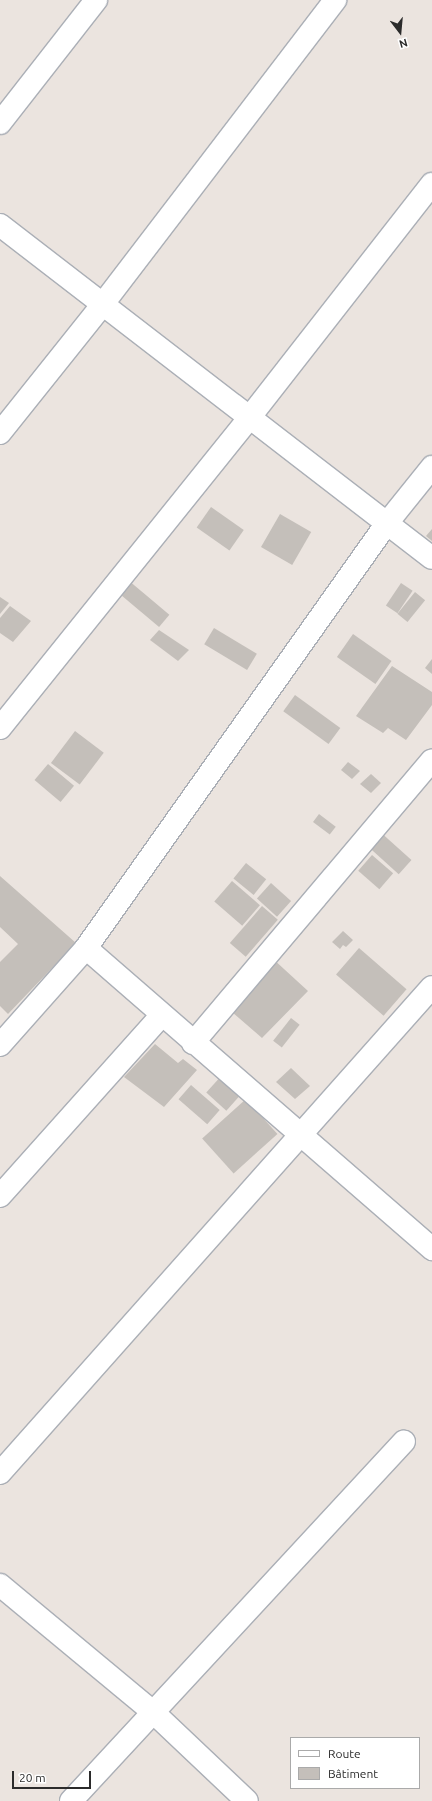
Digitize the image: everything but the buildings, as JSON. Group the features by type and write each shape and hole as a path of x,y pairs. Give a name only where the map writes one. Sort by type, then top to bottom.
{"street":[{"path":"0,123 96,0"},
{"path":"0,433 102,305 335,0"},
{"path":"0,728 249,418 432,184"},
{"path":"0,225 432,558"},
{"path":"0,1045 86,948 387,523 432,467"},
{"path":"193,1043 432,760"},
{"path":"86,948 161,1016 300,1137 432,1249"},
{"path":"0,1473 432,987"},
{"path":"0,1196 161,1016"},
{"path":"71,1801 404,1442"},
{"path":"0,1585 153,1712 247,1801"}]}
